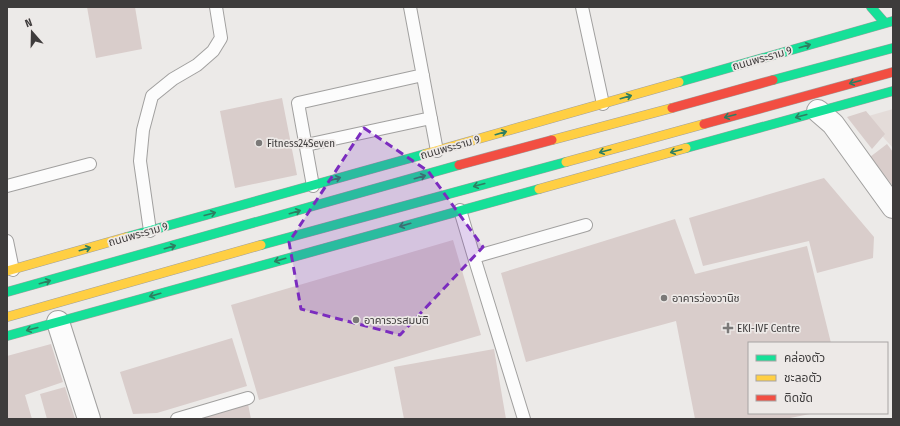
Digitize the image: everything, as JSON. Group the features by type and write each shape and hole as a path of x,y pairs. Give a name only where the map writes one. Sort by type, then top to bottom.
{"main road":[{"path":"871,7 889,22 893,33"},
{"name":"ถนนพระราม 9","path":"10,270 313,186 889,22"},
{"name":"ถนนพระราม 9","path":"7,292 500,154 893,48"},
{"path":"7,317 257,246 893,72"},
{"path":"7,336 893,91"}],"street":[{"path":"818,111 833,124 893,207"},
{"path":"58,322 88,419"}],"lane":[{"path":"150,231 140,161 143,130 152,96 173,78 198,65 213,51 221,38 216,7"},
{"path":"410,7 437,151"},
{"path":"582,7 603,104"},
{"path":"313,186 298,103 423,75"},
{"path":"306,145 431,118"},
{"path":"7,186 90,164"},
{"path":"460,210 524,419"},
{"path":"474,257 586,225"},
{"path":"7,242 10,270"},
{"path":"177,419 248,398"}],"highlighted area":[{"path":"364,128 428,171 483,247 400,335 301,309 289,242"}],"shaded area":[{"path":"893,109 893,148 865,117"}],"building":[{"path":"87,7 135,7 142,49 96,58"},
{"name":"Fitness24Seven","path":"282,98 297,175 235,188 220,111"},
{"path":"866,111 885,134 872,149 847,117"},
{"path":"887,144 893,152 893,186 870,157"},
{"path":"824,178 874,237 873,258 817,273 809,241 703,266 689,218"},
{"name":"อาคารว่องวานิช","path":"675,219 695,274 807,246 831,342 748,342 748,414 810,414 785,419 695,419 676,321 526,362 501,273"},
{"name":"อาคารวรสมบัติ","path":"453,240 481,335 259,400 231,305"},
{"path":"232,338 247,386 157,413 133,414 120,372"},
{"path":"51,344 63,382 25,395 32,419 7,419 7,356"},
{"path":"494,349 506,419 404,419 394,367"},
{"path":"65,387 75,419 47,419 40,394"},
{"path":"248,404 251,419 194,419"}],"traffic: fast":[{"path":"871,7 885,23"},
{"path":"679,82 893,21"},
{"path":"773,80 893,48"},
{"path":"686,148 893,91"},
{"path":"127,237 425,154"},
{"path":"261,245 566,162"},
{"path":"7,292 459,165"},
{"path":"7,336 539,189"}],"traffic: slow":[{"path":"425,154 679,82"},
{"path":"552,140 672,108"},
{"path":"566,162 704,124"},
{"path":"539,189 686,148"},
{"path":"7,271 127,237"},
{"path":"7,317 261,245"}],"traffic: jam":[{"path":"704,124 893,72"},
{"path":"672,108 773,80"},
{"path":"459,165 552,140"}],"place":[{"name":"Fitness24Seven","path":"259,143"},
{"name":"อาคารว่องวานิช","path":"664,298"},
{"name":"อาคารวรสมบัติ","path":"356,320"},
{"name":"EKI-IVF Centre","path":"728,328"}]}
